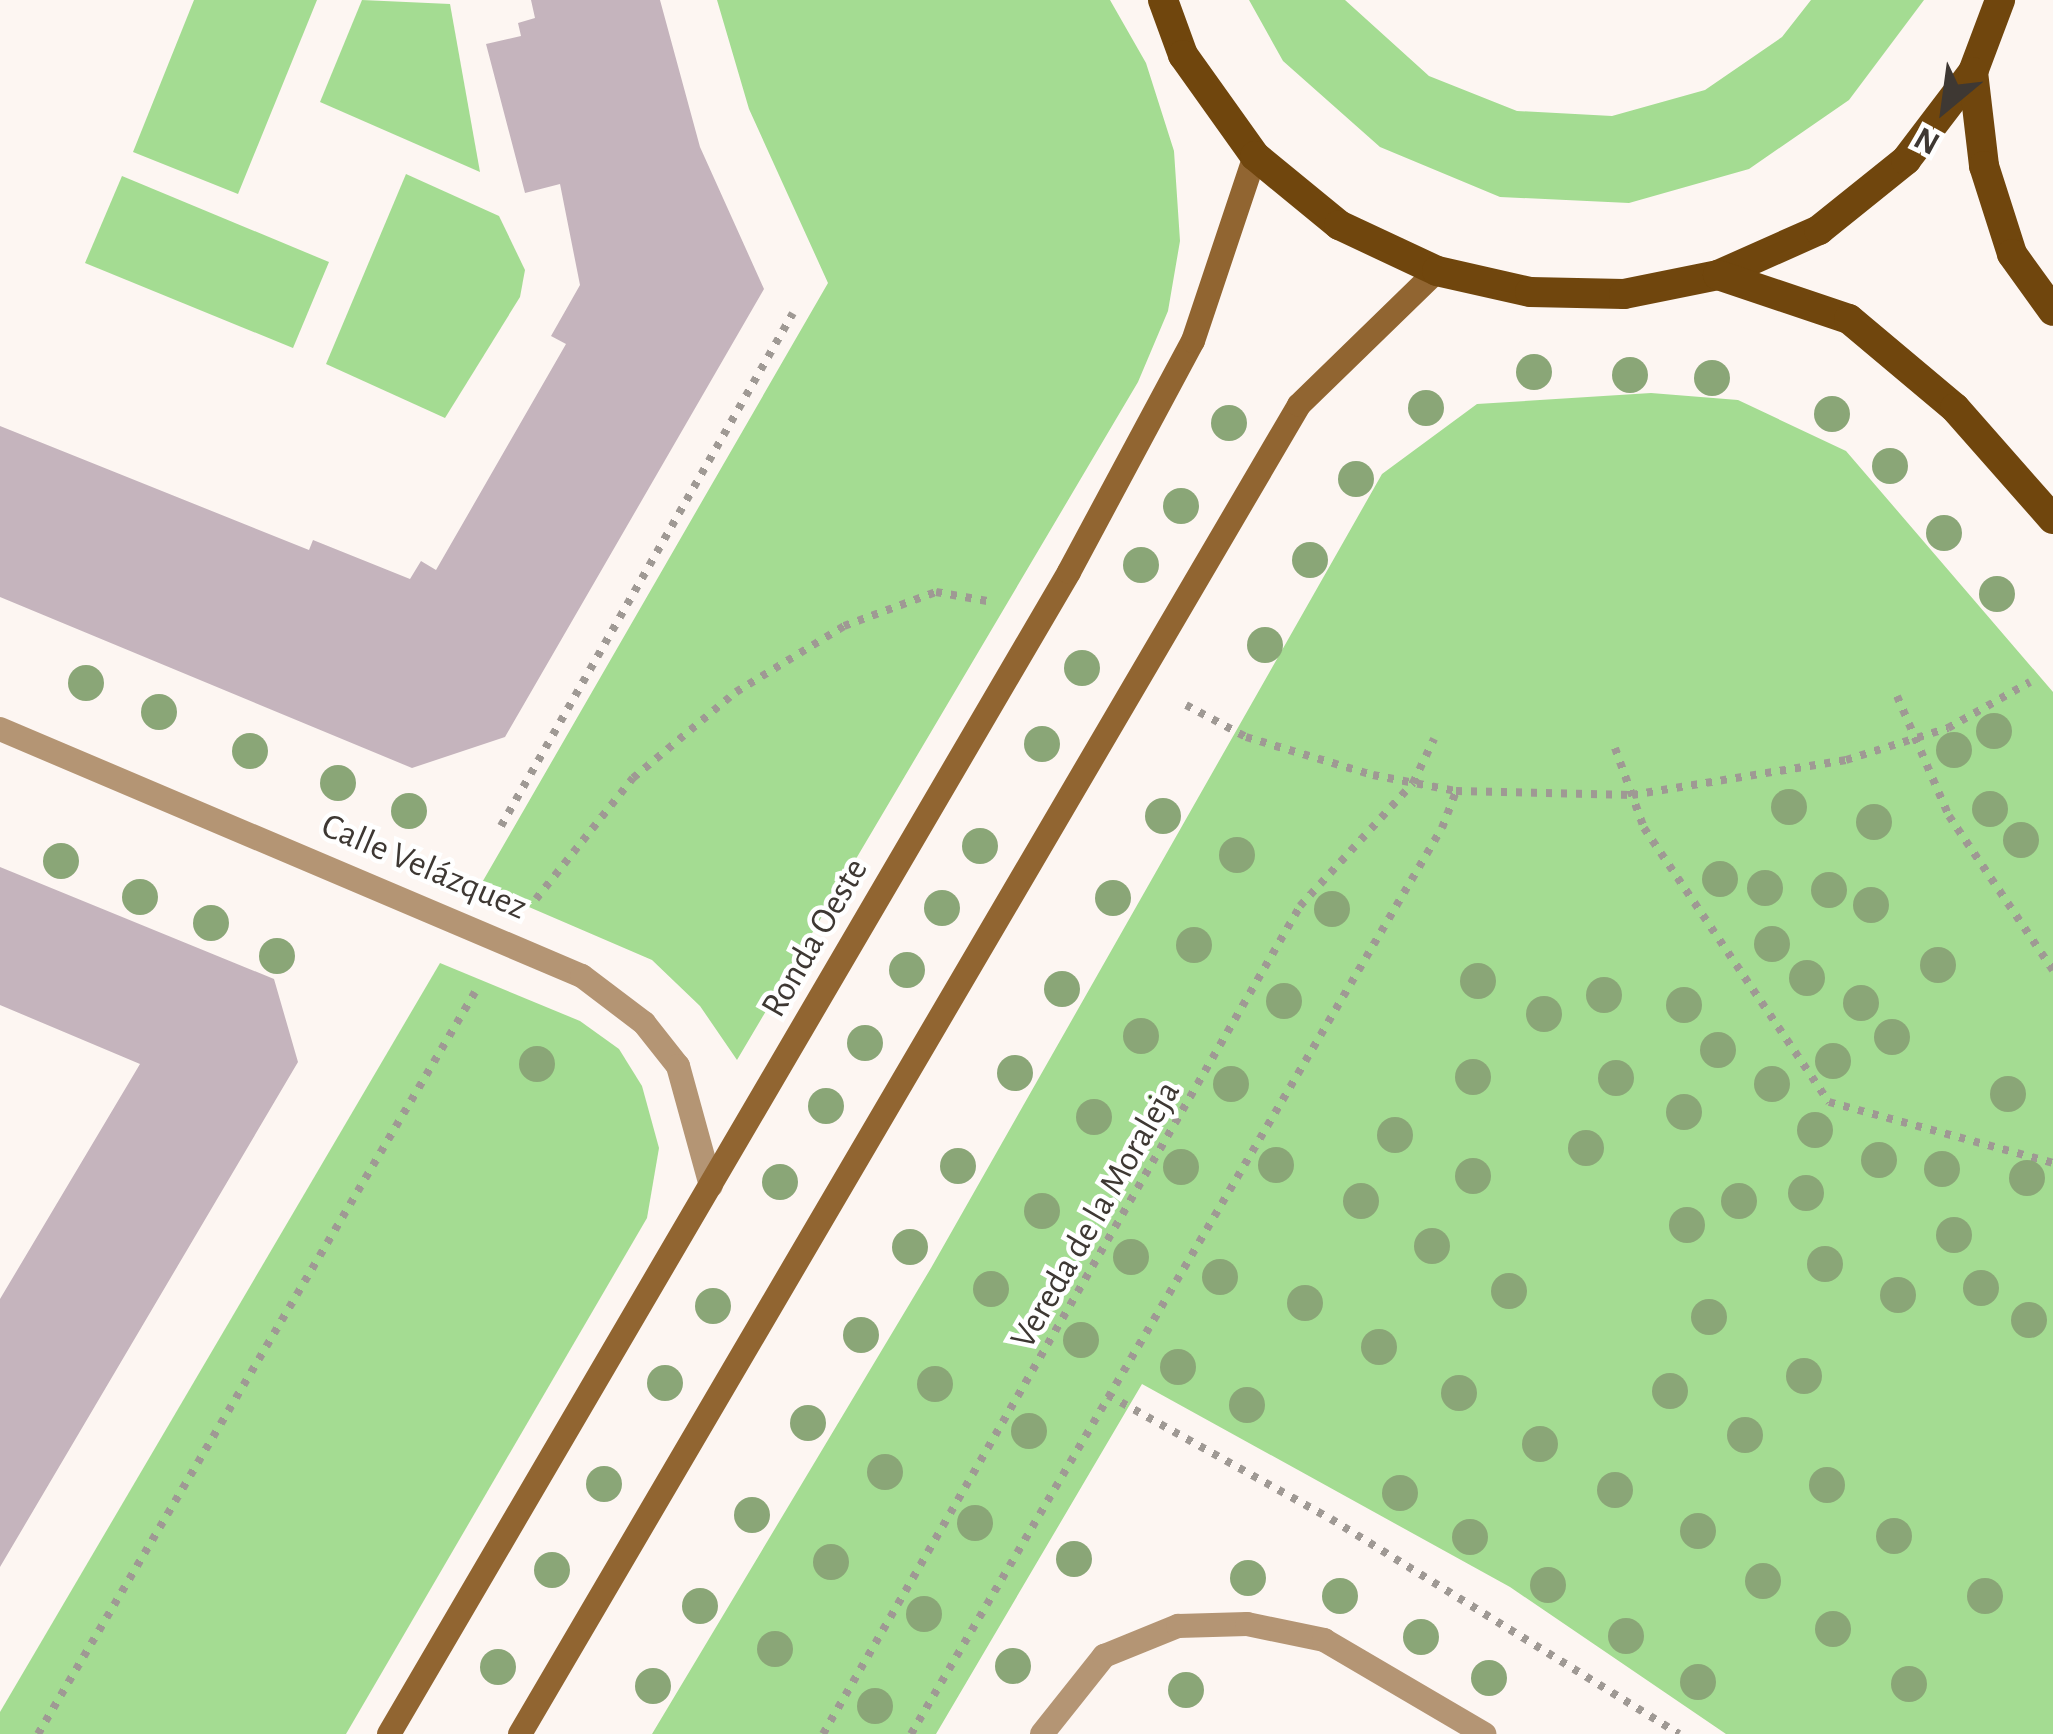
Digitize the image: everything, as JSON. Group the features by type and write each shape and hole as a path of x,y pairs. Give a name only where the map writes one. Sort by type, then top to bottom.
{"main road":[{"path":"1163,0 1183,55 1255,156 1339,225 1437,271 1529,292 1624,293 1718,275 1819,230 1906,160 1972,72 2000,0"},
{"path":"1972,72 1984,166 2012,254 2053,311"},
{"name":"Ronda Oeste","path":"389,1734 1033,638 1193,341 1255,156"},
{"path":"520,1734 1299,405 1437,271"},
{"path":"1718,275 1849,319 1955,408 2053,519"}],"street":[{"name":"Calle Velázquez","path":"0,729 582,976 644,1023 678,1066 711,1186"},
{"path":"1042,1734 1105,1656 1178,1626 1247,1624 1324,1640 1484,1734"}],"path":[{"path":"501,826 793,313"},
{"path":"38,1734 508,941 571,846 617,795 736,692 844,626 936,592 968,594"},
{"path":"1246,737 1456,791 1632,795 1780,777 1916,740 2030,682"},
{"path":"1897,696 1948,816 2053,970"},
{"name":"Vereda de la Moraleja","path":"823,1734 1300,906 1413,783 1434,739"},
{"path":"1615,748 1644,828 1829,1102 2053,1163"},
{"path":"910,1734 1442,828 1456,791"},
{"path":"1108,1395 1331,1519 1679,1734"}],"green space":[{"path":"194,0 317,0 238,194 133,152"},
{"path":"362,0 450,4 480,172 320,102"},
{"path":"717,0 1110,0 1146,63 1174,151 1180,241 1168,311 1138,382 737,1060 700,1006 652,960 480,886 828,283 749,109"},
{"path":"1249,0 1345,0 1429,76 1517,111 1612,116 1705,90 1782,37 1811,0 1924,0 1849,100 1749,169 1629,203 1500,197 1380,147 1283,61"},
{"path":"406,174 499,216 525,270 520,297 445,418 326,364"},
{"path":"122,176 329,262 293,348 85,263"},
{"path":"1651,393 1738,400 1846,451 2053,692 2053,1734 1726,1734 1510,1587 1142,1384 936,1734 652,1734 931,1268 1382,474 1477,404"},
{"path":"440,963 580,1021 619,1049 642,1086 659,1148 647,1218 346,1734 0,1734 0,1712"}],"building":[{"path":"531,0 660,0 700,147 764,289 505,737 412,768 0,597 0,426 309,550 313,540 410,579 421,561 436,570 566,344 551,336 580,285 560,184 525,193 486,44 521,36 518,23 535,18"},
{"path":"0,867 274,979 298,1062 0,1567 0,1299 140,1064 0,1005"}]}
